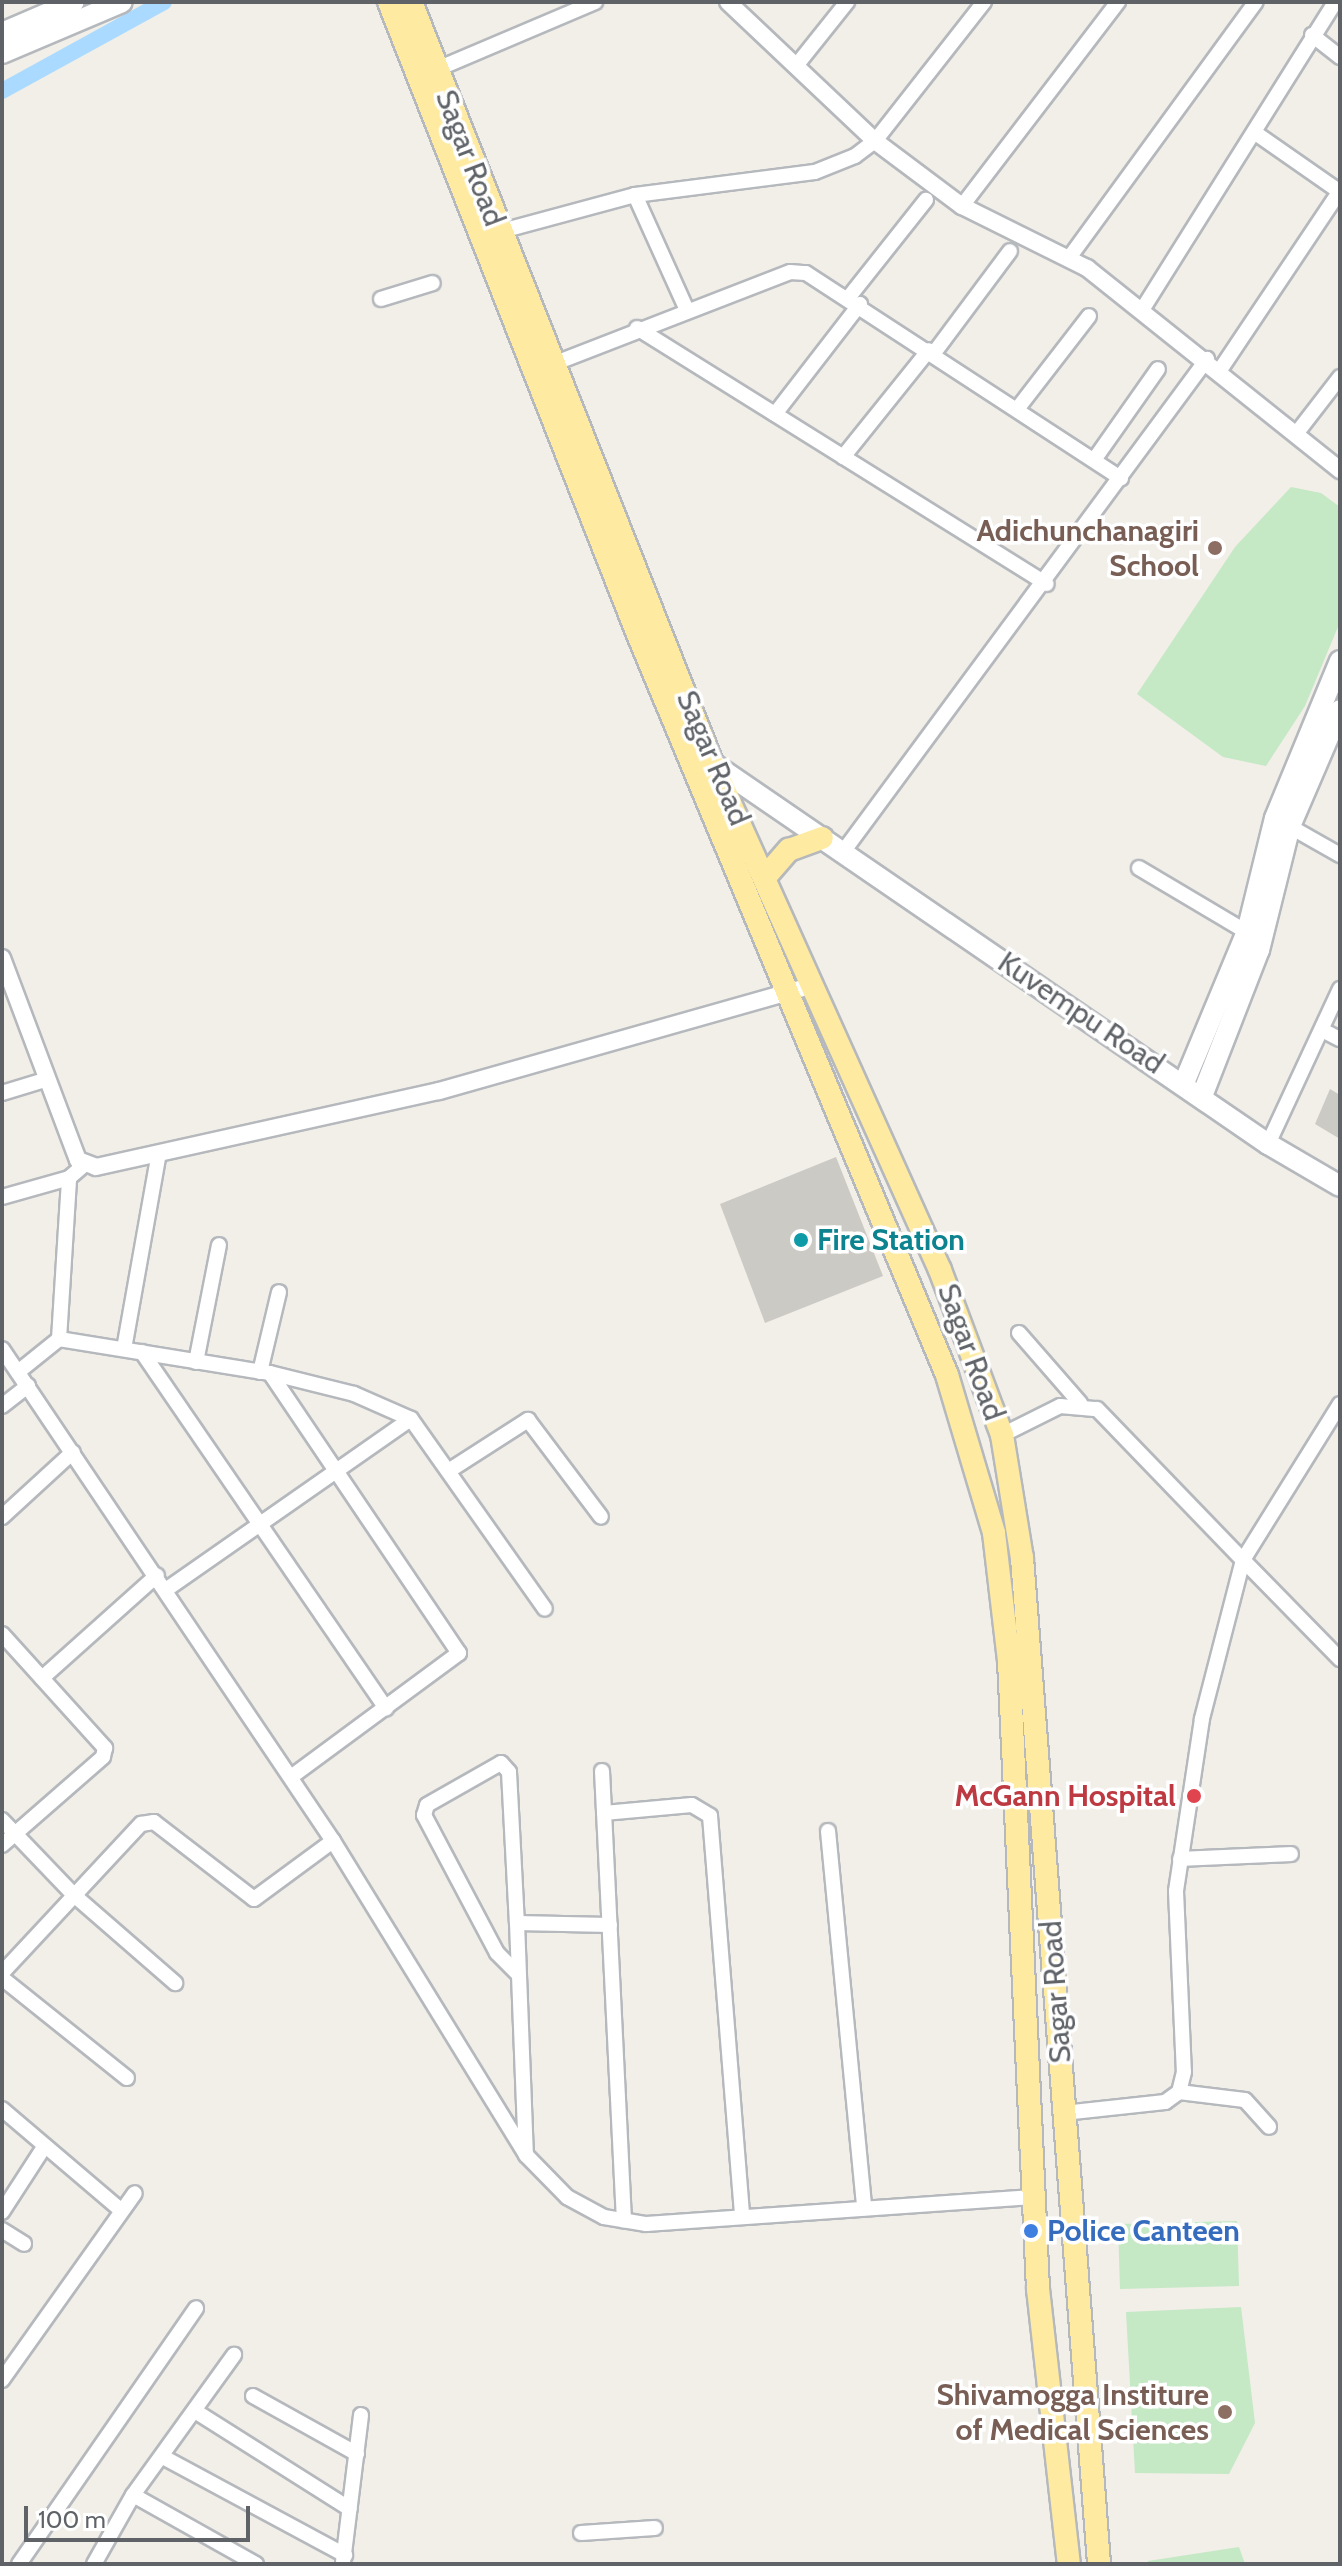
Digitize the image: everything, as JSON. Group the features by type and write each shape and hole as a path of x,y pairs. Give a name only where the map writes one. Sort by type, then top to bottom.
{"highway":[{"name":"Sagar Road","path":"389,2 687,750 791,992 947,1375 994,1533 1009,1660 1033,2197 1069,2564"},
{"name":"Sagar Road","path":"411,2 498,232 712,763 766,876 940,1270 1002,1435 1022,1558 1099,2564"},
{"path":"766,876 789,850 822,838"}],"main road":[{"path":"2,33 74,2"},
{"path":"2,53 122,2"},
{"path":"1184,1083 1247,932 1282,822 1340,661"},
{"path":"1202,1096 1259,950 1282,822 1340,710"},
{"name":"Kuvempu Road","path":"687,750 712,763 1184,1083 1268,1144 1340,1186"}],"street":[{"path":"435,70 595,2"},
{"path":"728,2 875,141 962,206 1069,258 1214,365 1340,470"},
{"path":"796,66 847,2"},
{"path":"498,232 635,195 815,172 875,141 984,2"},
{"path":"962,206 1118,2"},
{"path":"1069,258 1256,2"},
{"path":"1142,310 1335,2"},
{"path":"1312,35 1340,57"},
{"path":"843,852 1046,584 1121,478 1214,365 1340,192 1254,132"},
{"path":"635,195 687,310"},
{"path":"775,414 926,200"},
{"path":"843,457 1010,251"},
{"path":"553,364 637,328 790,272 806,273 932,351 1121,478"},
{"path":"381,299 433,283"},
{"path":"1018,408 1089,316"},
{"path":"637,328 1046,584"},
{"path":"1094,460 1158,369"},
{"path":"1296,434 1340,377"},
{"path":"1282,822 1340,855"},
{"path":"1139,868 1247,932"},
{"path":"2,958 83,1166"},
{"path":"2,1197 69,1178 83,1166 158,1158 439,1091 813,985"},
{"path":"1268,1144 1324,1031 1340,989"},
{"path":"1324,1031 1340,1039"},
{"path":"2,1093 48,1079"},
{"path":"124,1349 158,1158"},
{"path":"59,1339 69,1178"},
{"path":"196,1362 219,1245"},
{"path":"279,1292 265,1372 459,1653 291,1777"},
{"path":"1019,1333 1080,1403 1097,1409 1340,1659"},
{"path":"18,1372 59,1339 265,1372 354,1394 411,1419 450,1470 545,1609"},
{"path":"2,1349 167,1589 333,1841 526,2155 567,2197 624,2220 742,2217 1033,2197"},
{"path":"142,1352 386,1709"},
{"path":"2,1406 28,1386"},
{"path":"1002,1435 1080,1403"},
{"path":"1064,2113 1165,2102 1179,2092 1184,2072 1180,1859 1202,1719 1243,1560 1340,1404"},
{"path":"167,1589 411,1419"},
{"path":"450,1470 528,1420 601,1517"},
{"path":"2,1517 73,1452"},
{"path":"42,1678 157,1575"},
{"path":"2,1634 105,1753 2,1845"},
{"path":"518,1974 497,1953 424,1815 427,1805 501,1763 509,1772 517,1923 526,2155"},
{"path":"602,1771 624,2220"},
{"path":"604,1813 692,1805 710,1816 742,2217"},
{"path":"2,1820 75,1896 175,1983"},
{"path":"127,2078 2,1975 148,1821 254,1899 333,1841"},
{"path":"828,1831 864,2208"},
{"path":"1180,1859 1291,1854"},
{"path":"517,1923 610,1925"},
{"path":"1179,2092 1245,2100 1269,2127"},
{"path":"2,2109 122,2211"},
{"path":"2,2212 44,2147"},
{"path":"2,2380 135,2193"},
{"path":"2,2230 24,2244"},
{"path":"19,2564 196,2308"},
{"path":"94,2564 133,2495 234,2355"},
{"path":"253,2396 357,2454"},
{"path":"195,2411 350,2509"},
{"path":"163,2457 344,2560 361,2415"},
{"path":"133,2495 256,2564"},
{"path":"581,2533 655,2528"}],"green space":[{"path":"1291,487 1321,493 1340,507 1340,622 1305,706 1266,766 1223,757 1137,694 1235,547"},
{"path":"1237,2221 1239,2286 1120,2289 1118,2224"},
{"path":"1241,2307 1255,2423 1229,2474 1135,2473 1126,2312"},
{"path":"1239,2547 1245,2564 1148,2564 1148,2561"}],"building":[{"path":"1330,1089 1340,1095 1340,1139 1315,1124"},
{"name":"Fire Station","path":"836,1157 883,1276 765,1323 720,1204"}],"waterway":[{"path":"2,91 164,2"}],"place":[{"name":"Adichunchanagiri School","path":"1215,548"},
{"name":"Fire Station","path":"801,1240"},
{"name":"McGann Hospital","path":"1194,1796"},
{"name":"Police Canteen","path":"1031,2231"},
{"name":"Shivamogga Institure of Medical Sciences","path":"1225,2412"}]}
